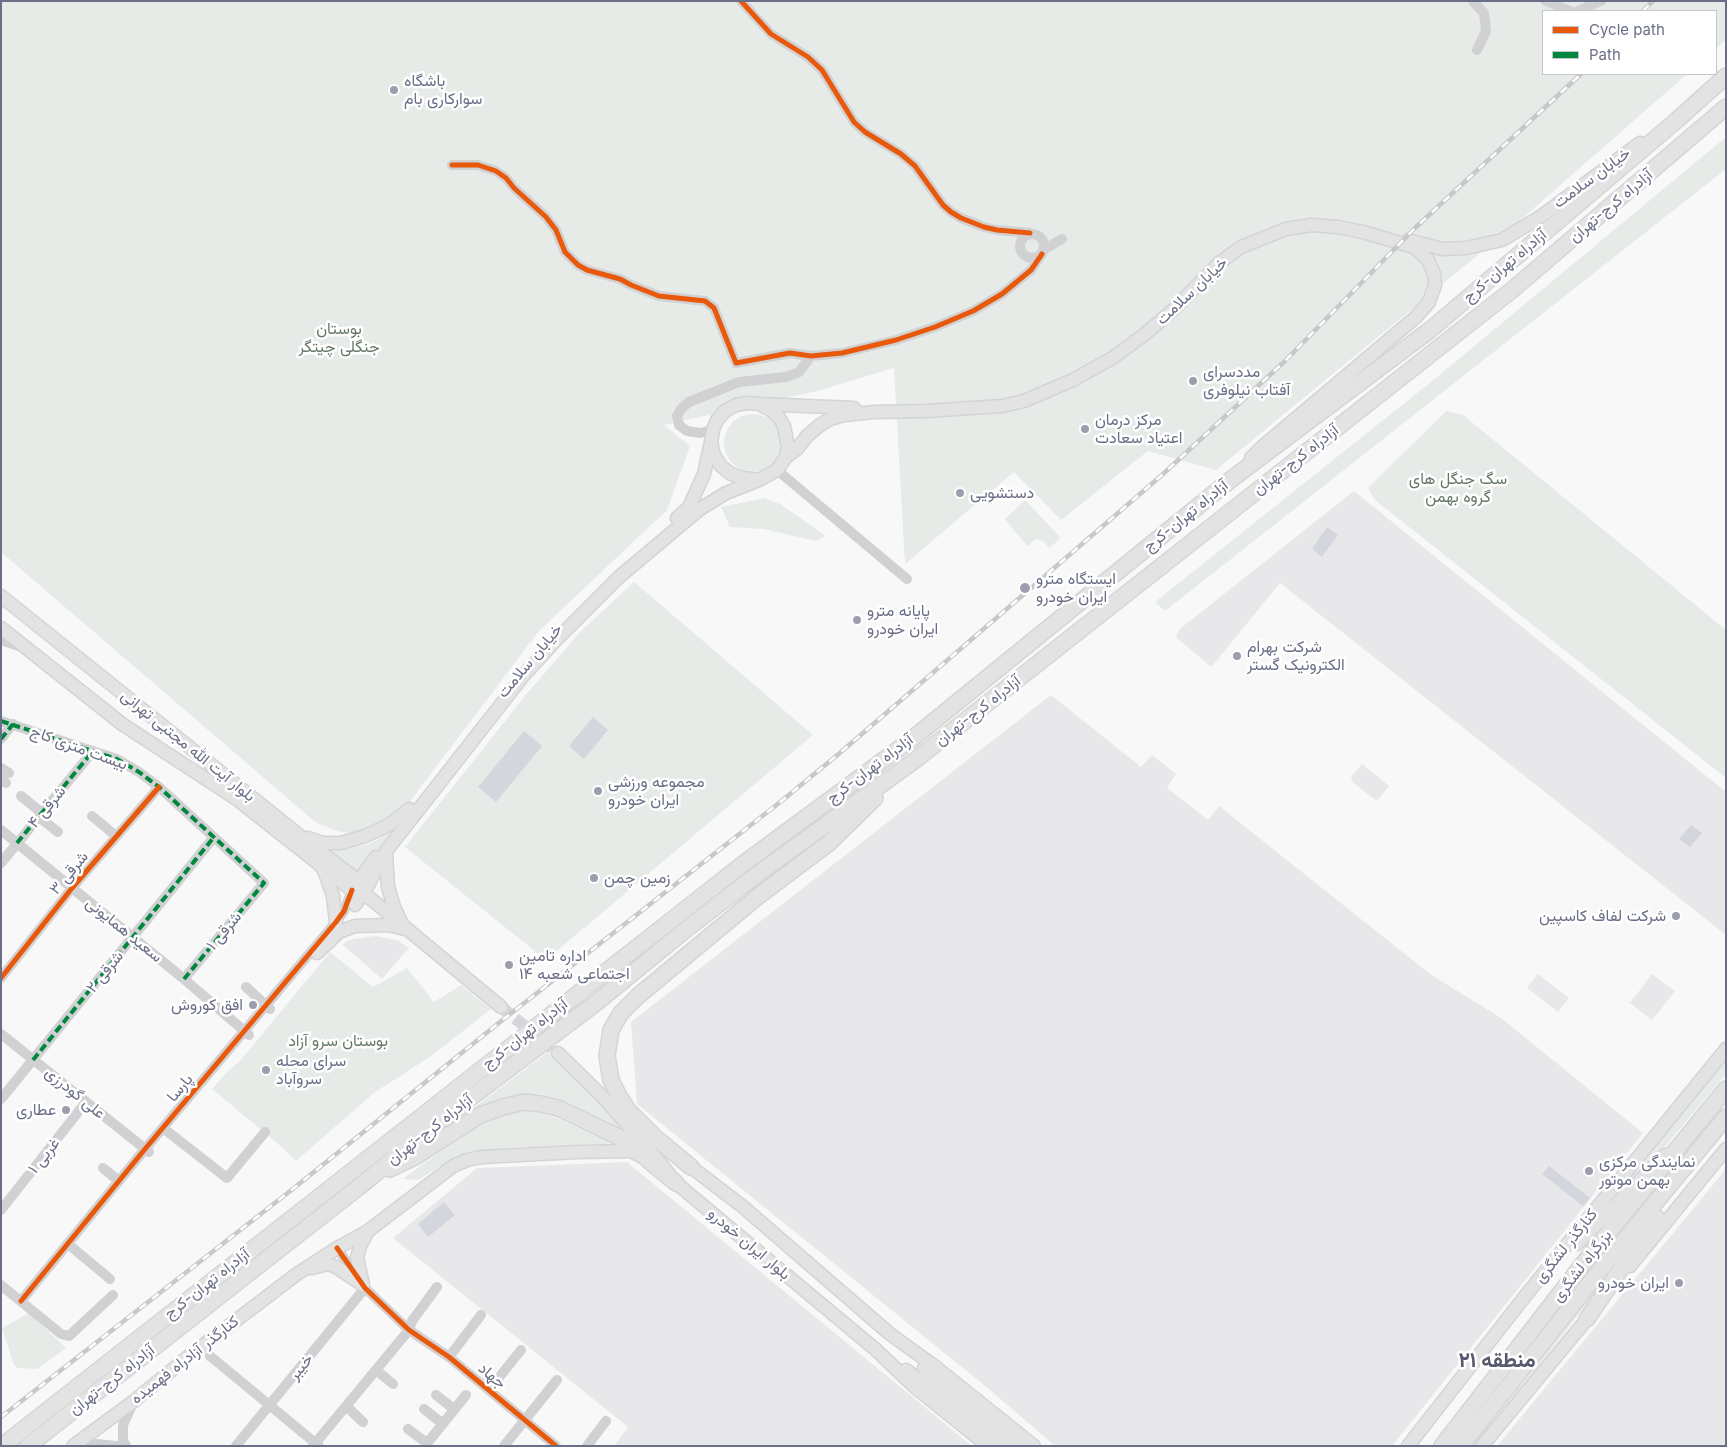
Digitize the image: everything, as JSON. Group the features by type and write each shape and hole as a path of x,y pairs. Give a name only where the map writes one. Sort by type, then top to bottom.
{"highway":[{"name":"آزادراه تهران-کرج","path":"2,1446 742,864 912,739 1230,481 1430,330 1726,76"},
{"name":"آزادراه کرج-تهران","path":"28,1446 364,1183 430,1129 596,1004 744,884 914,761 1512,290 1726,107"},
{"path":"691,1167 657,1139 628,1110 619,1096 611,1080 607,1056 611,1030 621,1013 638,996 756,898 829,843 914,761"},
{"name":"بزرگراه لشگری","path":"1442,1446 1582,1265 1726,1089"},
{"path":"364,1183 415,1157 480,1115 503,1106 524,1102 558,1108 625,1140 637,1148 649,1161 676,1183"},
{"path":"1587,1319 1640,1238 1726,1118"},
{"name":"بزرگراه لشگری","path":"1461,1446 1608,1260 1726,1118"}],"main road":[{"name":"خیابان سلامت","path":"786,456 797,449 807,436 820,425 830,419 844,415 1002,406 1024,401 1073,380 1114,357 1145,334 1206,267 1232,248 1283,224 1332,220 1354,224 1442,249 1466,248 1502,240 1540,217 1648,138 1677,120"},
{"name":"خیابان سلامت","path":"759,404 845,408 969,404 1024,394 1053,384 1096,361 1170,308 1218,263 1241,247 1286,229 1312,225 1338,227 1364,232 1414,247 1428,260 1434,274 1435,285 1429,302 1416,317 1262,447 1230,481"},
{"path":"747,403 759,404 778,416 784,426 788,447 786,456 777,470 759,480 731,474 721,466 714,455 712,436 718,420 726,411 736,405 747,403"},
{"name":"خیابان سلامت","path":"361,893 408,809 532,654 558,626 689,507 704,474 712,436"},
{"name":"خیابان سلامت","path":"361,893 386,852 524,675 562,633 619,577 700,509 726,493 759,480"},
{"name":"بلوار آیت الله مجتبی تهرانی","path":"1,596 299,835 361,893"},
{"name":"بلوار آیت الله مجتبی تهرانی","path":"1,628 122,724 238,800 317,862 361,893"},
{"path":"299,835 323,842 341,843 365,836 389,824 408,809"},
{"path":"386,852 388,886 394,907 405,929"},
{"path":"317,862 330,884 336,922"},
{"path":"361,893 501,1007"},
{"path":"316,953 338,932 355,926 388,925 405,929"},
{"name":"کنارگذر لشگری","path":"1410,1444 1526,1296 1726,1049"},
{"name":"بلوار ایران خودرو","path":"558,1053 595,1088 676,1183 875,1349 916,1388 988,1446"},
{"path":"1526,1296 1642,1177 1699,1122"},
{"path":"1482,1446 1726,1149"},
{"path":"297,1274 337,1248 368,1231 452,1166 468,1160 482,1157 613,1150 632,1151 649,1161"},
{"name":"بلوار ایران خودرو","path":"691,1167 760,1222 890,1334 929,1372 1018,1445"},
{"path":"745,1240 760,1222"},
{"path":"364,1287 357,1258 360,1246 368,1231"},
{"path":"297,1274 328,1264 336,1267 364,1287"},
{"name":"کنارگذر آزادراه فهمیده","path":"73,1446 297,1274"},
{"name":"بلوار ایران خودرو","path":"890,1334 933,1365 1034,1446"},
{"name":"بلوار ایران خودرو","path":"875,1349 921,1380 1004,1446"},
{"path":"82,1446 93,1431"}],"street":[{"path":"741,1 771,34 808,57 822,70 854,122 865,132 901,154 915,166 943,205 951,212 984,227 1062,239 1031,258 1026,256 1004,231"},
{"path":"1473,1 1484,13 1486,30 1477,50"},
{"path":"1546,1 1568,10"},
{"path":"1580,10 1600,1"},
{"path":"452,165 478,165 506,178 556,230 565,252 578,265 587,270 620,278 631,285 659,296 705,301 714,308 736,363 790,353 811,356 842,353 896,340 935,327 973,311 1020,281 1031,270 1043,252 1044,242 1041,237"},
{"path":"1020,281 1023,266 1020,240 1030,233"},
{"path":"712,436 687,431 679,425 677,416 681,409 690,402 739,382 786,377 799,372 811,356"},
{"path":"777,470 908,579"},
{"path":"1,640 26,648"},
{"name":"بیست متری کاج","path":"1,720 117,759 159,786 264,883"},
{"path":"1,739 13,724"},
{"name":"۴ شرقی","path":"1,862 93,751"},
{"name":"۳ شرقی","path":"1,978 72,888 159,786"},
{"path":"21,796 58,832"},
{"path":"92,816 116,836"},
{"name":"سعید همایونی","path":"1,830 184,979 247,1033"},
{"name":"۲ شرقی","path":"1,1099 214,837"},
{"name":"۱ شرقی","path":"184,979 264,883"},
{"name":"پارسا","path":"268,1008 344,911 361,893"},
{"name":"پارسا","path":"24,1303 165,1129 316,953 361,893"},
{"path":"246,988 268,1008"},
{"name":"علی گودرزی","path":"1,1034 147,1151"},
{"name":"۱ غربی","path":"1,1210 86,1102"},
{"path":"165,1129 227,1178 265,1132"},
{"name":"پارسا","path":"70,1246 119,1181 147,1151"},
{"path":"102,1168 119,1181"},
{"path":"70,1246 110,1279"},
{"name":"جهاد","path":"337,1248 364,1287 409,1330 449,1357 556,1446"},
{"path":"1,1285 61,1334 69,1336 113,1295"},
{"name":"خیبر","path":"236,1446 364,1287"},
{"path":"189,1356 210,1356 315,1445 409,1330 412,1320 437,1287"},
{"path":"449,1357 481,1315"},
{"path":"210,1356 214,1337"},
{"path":"489,1390 521,1350"},
{"path":"376,1370 393,1384"},
{"path":"504,1446 557,1380"},
{"path":"436,1395 454,1410"},
{"path":"408,1429 426,1445 466,1395"},
{"path":"126,1446 123,1440 123,1425 134,1401"},
{"path":"346,1406 363,1422"},
{"path":"424,1409 443,1424"},
{"path":"587,1446 606,1421"},
{"path":"82,1446 97,1444 116,1446"}],"shaded area":[{"path":"1354,491 1726,792 1726,935 1280,583 1213,665 1210,666 1177,638 1176,635 1181,628"},
{"path":"1327,527 1338,535 1322,557 1312,549"},
{"path":"1051,695 1141,767 1152,755 1176,774 1167,788 1208,820 1219,806 1430,974 1501,1018 1643,1133 1392,1446 1055,1446 984,1385 637,1104 631,1022"},
{"path":"593,717 608,730 584,759 569,746"},
{"path":"524,731 542,746 496,802 478,787"},
{"path":"1362,764 1389,786 1377,801 1352,782 1351,777"},
{"path":"1691,825 1702,833 1690,847 1679,839"},
{"path":"375,936 397,940 409,948 382,979 343,945 345,942 353,939"},
{"path":"1538,974 1569,998 1558,1012 1527,988"},
{"path":"1652,974 1675,991 1652,1020 1630,1003"},
{"path":"627,1162 972,1446 614,1446 628,1427 393,1238 477,1168"},
{"path":"1549,1166 1590,1198 1583,1206 1542,1174"},
{"name":"ایران خودرو","path":"1726,1169 1726,1446 1497,1446"},
{"path":"444,1202 455,1215 428,1237 418,1224"}],"green space":[{"name":"بوستان جنگلی چیتگر","path":"1,1 1726,1 1726,40 1717,47 1717,10 1542,10 1542,75 1686,75 1518,222 1216,470 1148,451 1061,520 1014,472 905,564 894,368 817,391 664,425 690,446 667,510 539,631 405,808 373,828 348,833 337,831 315,822 1,552"},
{"path":"1726,137 1726,169 1165,611 1155,602 1431,382"},
{"name":"سگ جنگل های گروه بهمن","path":"1446,411 1463,415 1726,630 1726,778 1375,500 1368,488"},
{"path":"753,414 764,416 777,427 782,443 780,454 769,467 753,472 742,470 729,459 724,443 726,432 737,419"},
{"path":"765,498 780,504 826,536 816,541 763,529 730,527 721,507"},
{"path":"1025,500 1061,538 1049,548 1043,541 1036,539 1027,546 1005,519"},
{"name":"مجموعه ورزشی ایران خودرو","path":"634,582 813,735 546,960 405,847 525,696 581,631"},
{"path":"391,832 358,874 317,843 342,849 351,848 369,844"},
{"name":"بوستان سرو آزاد","path":"330,952 373,987 407,968 434,1002 461,985 491,1009 430,1057 375,1092 296,1161 212,1089 240,1061"},
{"path":"548,1052 594,1094 626,1135 555,1098 539,1094 512,1096 459,1119"},
{"path":"1726,1060 1726,1074 1642,1174 1587,1231"},
{"path":"516,1107 554,1117 598,1137 622,1143 507,1148 464,1154 453,1158 418,1180 403,1179 488,1116"},
{"path":"1604,1269 1610,1273 1476,1446 1470,1446 1544,1353"},
{"path":"29,1313 66,1348 37,1369 17,1368 14,1365 2,1328"}],"tunnel":[{"path":"501,1007 558,1053"}],"railway":[{"path":"1644,10 1653,1"},
{"path":"1,1417 294,1188 841,752 1162,475 1285,361 1415,228 1580,75"}],"marked path":[{"path":"1,721 117,759 139,772 159,787 264,883 184,979"},
{"path":"1,739 13,724"},
{"path":"17,843 93,751"},
{"path":"33,1060 214,837"}],"cycle path":[{"path":"741,1 771,34 808,57 822,70 854,122 865,132 901,154 915,166 943,205 951,212 984,227 1030,233"},
{"path":"452,165 478,165 496,171 506,178 514,188 546,217 556,230 565,252 578,265 587,270 620,279 659,296 705,301 714,308 736,363 790,353 811,356 842,353 896,340 935,327 973,311 1002,294 1031,270 1042,254"},
{"path":"1,978 72,888 159,787"},
{"path":"21,1301 145,1149 336,922 344,911 352,890"},
{"path":"337,1248 365,1288 409,1330 449,1357 556,1446"}],"place":[{"name":"باشگاه سوارکاری بام","path":"394,90"},
{"name":"مددسرای آفتاب نیلوفری","path":"1193,381"},
{"name":"مرکز درمان اعتیاد سعادت","path":"1085,429"},
{"name":"دستشویی","path":"960,493"},
{"name":"ایستگاه مترو ایران خودرو","path":"1025,588"},
{"name":"پایانه مترو ایران خودرو","path":"857,620"},
{"name":"شرکت بهرام الکترونیک گستر","path":"1237,656"},
{"name":"مجموعه ورزشی ایران خودرو","path":"598,791"},
{"name":"زمین چمن","path":"594,878"},
{"name":"شرکت لفاف کاسپین","path":"1676,916"},
{"name":"اداره تامین اجتماعی شعبه ۱۴","path":"509,965"},
{"name":"افق کوروش","path":"253,1005"},
{"name":"سرای محله سروآباد","path":"266,1070"},
{"name":"عطاری","path":"66,1110"},
{"name":"نمایندگی مرکزی بهمن موتور","path":"1589,1171"},
{"name":"ایران خودرو","path":"1679,1283"}],"district":[{"name":"منطقه ۲۱","path":"1497,1361"}]}
